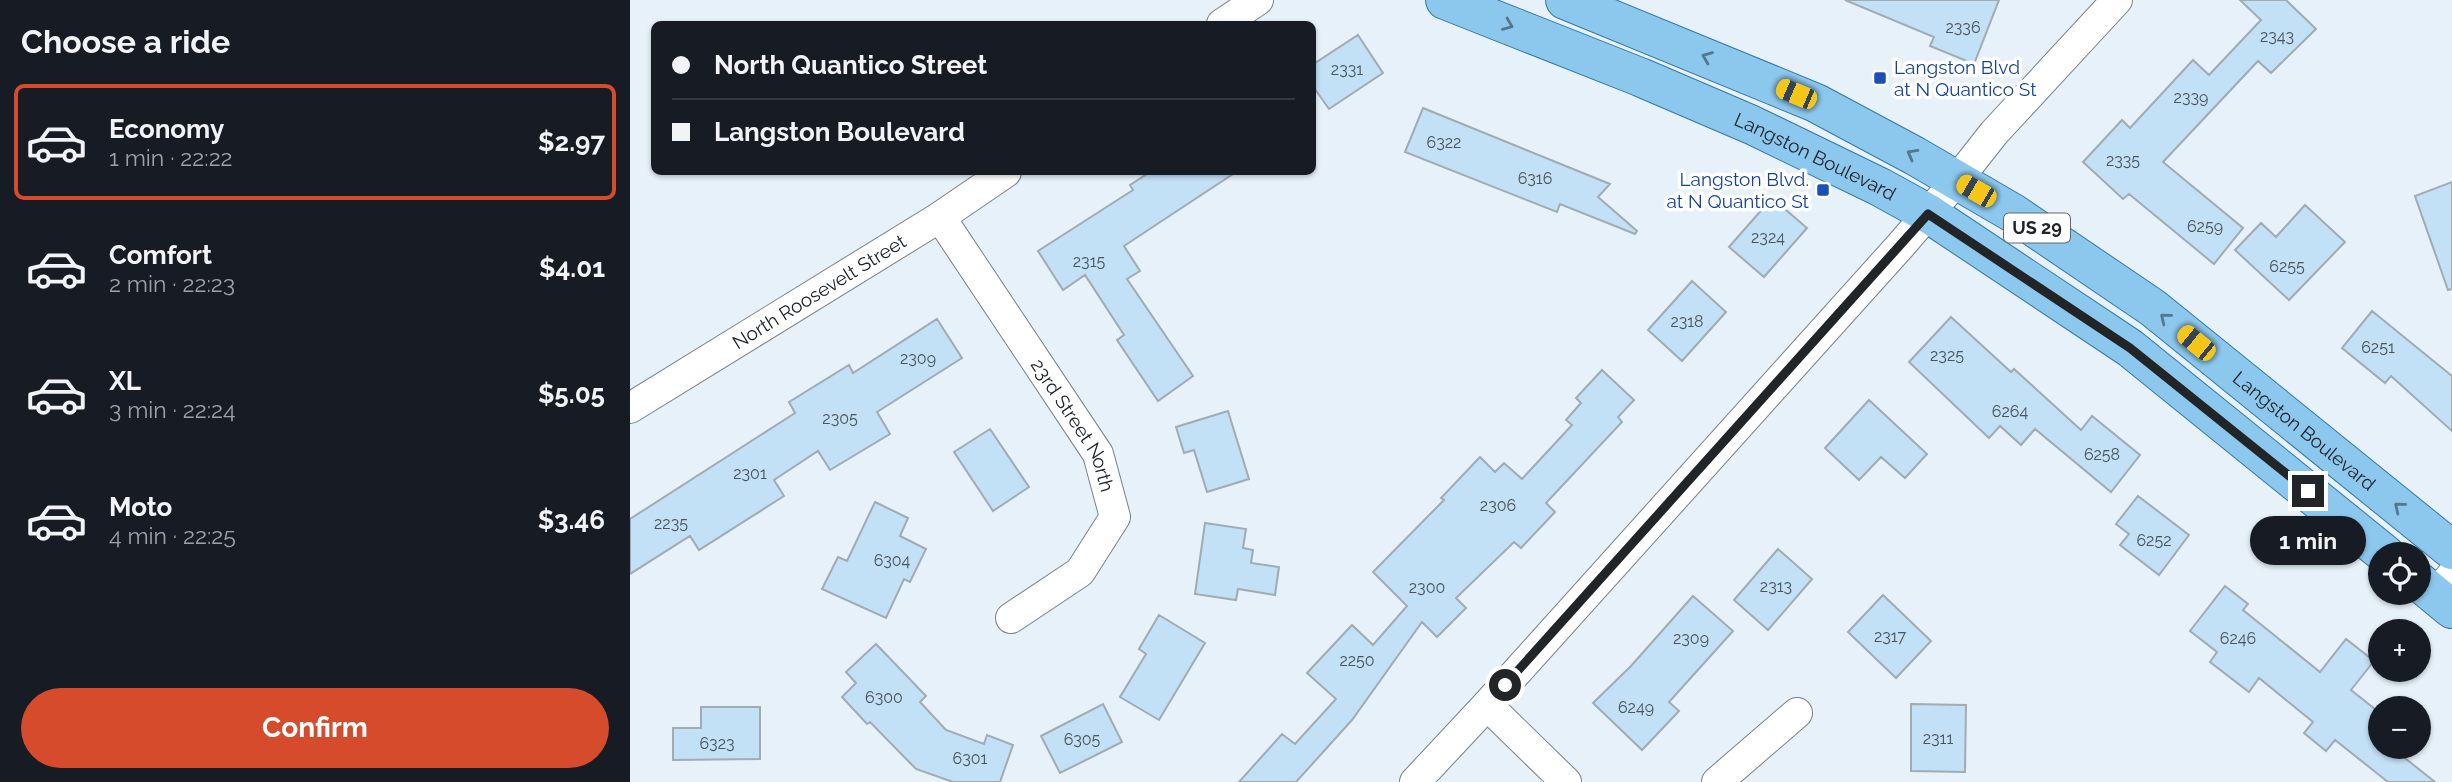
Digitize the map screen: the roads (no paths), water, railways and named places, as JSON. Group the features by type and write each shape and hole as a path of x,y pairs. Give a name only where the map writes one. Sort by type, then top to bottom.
{"main road":[{"name":"Langston Boulevard","path":"1445,0 1640,77 1752,125 1880,187 1928,214 2130,348 2370,542"},
{"name":"Langston Boulevard","path":"1565,0 1816,103 1957,180 2059,243 2153,308 2452,550"}],"street":[{"path":"1226,21 1258,0"},
{"path":"1415,782 1928,214 1994,133 2117,0"},
{"name":"North Roosevelt Street","path":"630,408 940,217 1002,175"},
{"name":"23rd Street North","path":"940,217 1098,454 1115,517 1080,572 1011,618"},
{"path":"1487,705 1566,782"},
{"path":"1717,782 1797,713"}],"place":[{"name":"Langston Blvd at N Quantico St","path":"1880,78"},
{"name":"Langston Blvd. at N Quantico St","path":"1823,190"}]}
